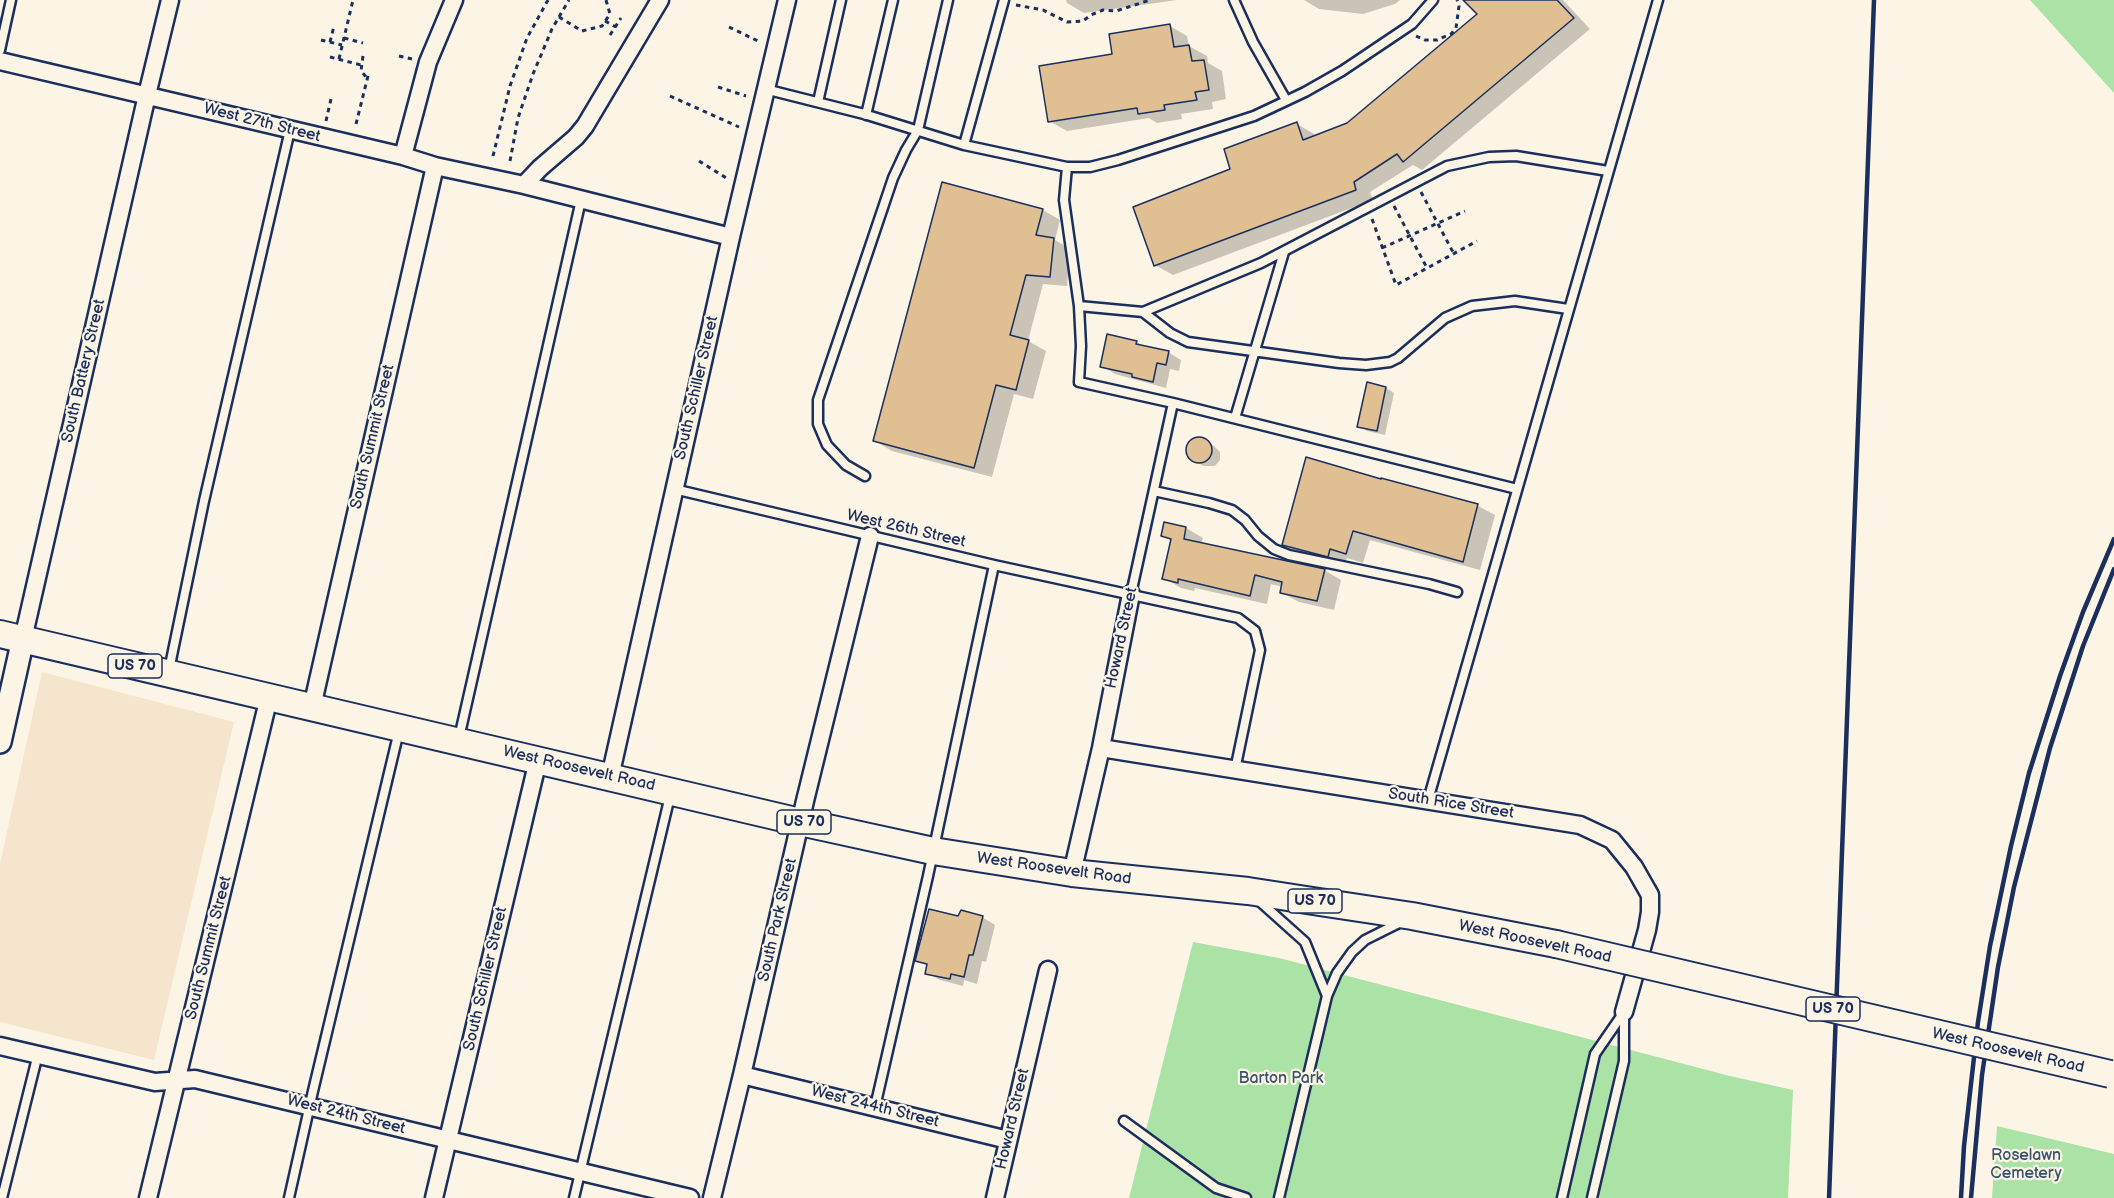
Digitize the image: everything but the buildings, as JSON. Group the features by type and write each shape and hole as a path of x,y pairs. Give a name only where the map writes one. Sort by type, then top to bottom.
{"main road":[{"name":"West Roosevelt Road","path":"11,636 800,822 933,851 1072,873 1248,891 1412,916 1556,944 2112,1075"}],"street":[{"name":"South Battery Street","path":"0,742 11,636 170,0"},
{"path":"403,156 429,61 454,0"},
{"path":"524,185 585,126 660,0"},
{"name":"South Schiller Street","path":"610,777 731,237 787,0"},
{"name":"West 27th Street","path":"0,61 403,156 435,166 524,185 731,237"},
{"name":"South Summit Street","path":"312,707 435,166"},
{"name":"South Park Street","path":"712,1198 870,536"},
{"name":"Howard Street","path":"1072,873 1101,748 1131,594"},
{"name":"South Summit Street","path":"148,1198 269,697"},
{"name":"South Rice Street","path":"1101,748 1580,825 1612,840 1634,867 1650,895 1647,930 1624,1012"},
{"name":"South Schiller Street","path":"434,1198 538,760"},
{"name":"Howard Street","path":"994,1198 1048,970"},
{"name":"West 24th Street","path":"0,1046 154,1082 195,1078 690,1198"},
{"name":"West 244th Street","path":"742,1075 1008,1140"}],"lane":[{"path":"0,50 11,0"},
{"path":"818,102 841,0"},
{"path":"866,115 893,0"},
{"path":"865,476 846,465 827,445 818,424 818,400 893,178 918,130 948,0"},
{"path":"1234,0 1253,42 1286,100"},
{"path":"764,94 818,102 964,145 1067,166 1090,167 1254,116 1339,73 1412,24 1433,0"},
{"path":"1428,800 1658,0"},
{"path":"964,145 1003,1"},
{"path":"169,674 204,501 290,130"},
{"path":"1079,306 1143,312 1262,263 1447,166 1489,157 1516,156 1608,171"},
{"path":"1067,166 1064,200 1079,306 1081,346 1079,382 1235,418 1516,489"},
{"path":"458,741 582,200"},
{"path":"1235,418 1284,252"},
{"path":"1143,312 1170,333 1188,342 1340,363 1380,364 1398,358 1445,318 1472,306 1515,301 1568,309"},
{"name":"Howard Street","path":"1131,594 1173,403"},
{"name":"West 26th Street","path":"674,489 994,565 1238,618 1255,631 1260,650 1235,770"},
{"path":"1154,491 1232,510 1274,549 1289,555 1396,576 1457,592"},
{"path":"875,1107 994,565"},
{"path":"289,1198 399,728"},
{"path":"574,1198 671,791"},
{"path":"1248,891 1305,942 1328,996"},
{"path":"1280,1198 1328,996 1337,973 1352,952 1365,940 1412,916"},
{"name":"South Rice Street","path":"1562,1198 1595,1054 1624,1012"},
{"name":"South Rice Street","path":"1592,1198 1624,1061 1624,1012"},
{"path":"2,1198 38,1054"},
{"path":"1124,1120 1216,1188 1246,1198"}],"path":[{"path":"339,59 353,0"},
{"path":"493,156 510,86 527,38 548,0"},
{"path":"510,161 518,118 534,74 569,0"},
{"path":"559,17 582,31 602,26 610,14 606,0"},
{"path":"1003,1 1043,10 1067,22 1083,21 1103,10 1116,11 1150,0"},
{"path":"1402,31 1425,40 1451,34 1456,28 1459,6 1457,0"},
{"path":"610,35 621,18"},
{"path":"605,21 616,27"},
{"path":"330,42 334,26"},
{"path":"729,27 775,48"},
{"path":"344,38 363,43"},
{"path":"321,40 342,45"},
{"path":"363,56 361,71 368,79"},
{"path":"399,56 412,59"},
{"path":"330,57 361,64"},
{"path":"356,123 369,72"},
{"path":"718,87 764,94"},
{"path":"670,96 755,134"},
{"path":"322,138 331,99"},
{"path":"699,161 742,189"},
{"path":"1416,183 1454,254"},
{"path":"1389,196 1427,268"},
{"path":"1368,208 1396,285 1477,242"},
{"path":"1383,248 1465,211"}],"shaded area":[{"path":"42,672 234,722 154,1060 0,1022 0,864"}],"green space":[{"path":"2030,0 2114,0 2114,93"},
{"name":"Barton Park","path":"1193,942 1279,958 1730,1076 1793,1090 1788,1198 1129,1198"},
{"name":"Roselawn Cemetery","path":"1997,1126 2114,1154 2114,1198 1992,1198"}],"railway":[{"path":"1829,1198 1874,0"},
{"path":"1961,1198 1964,1146 1978,1022 1990,946 2011,846 2029,773 2060,676 2083,612 2114,539"},
{"path":"1971,1198 1982,1075 1998,967 2014,887 2050,748 2083,646 2114,569"}]}
